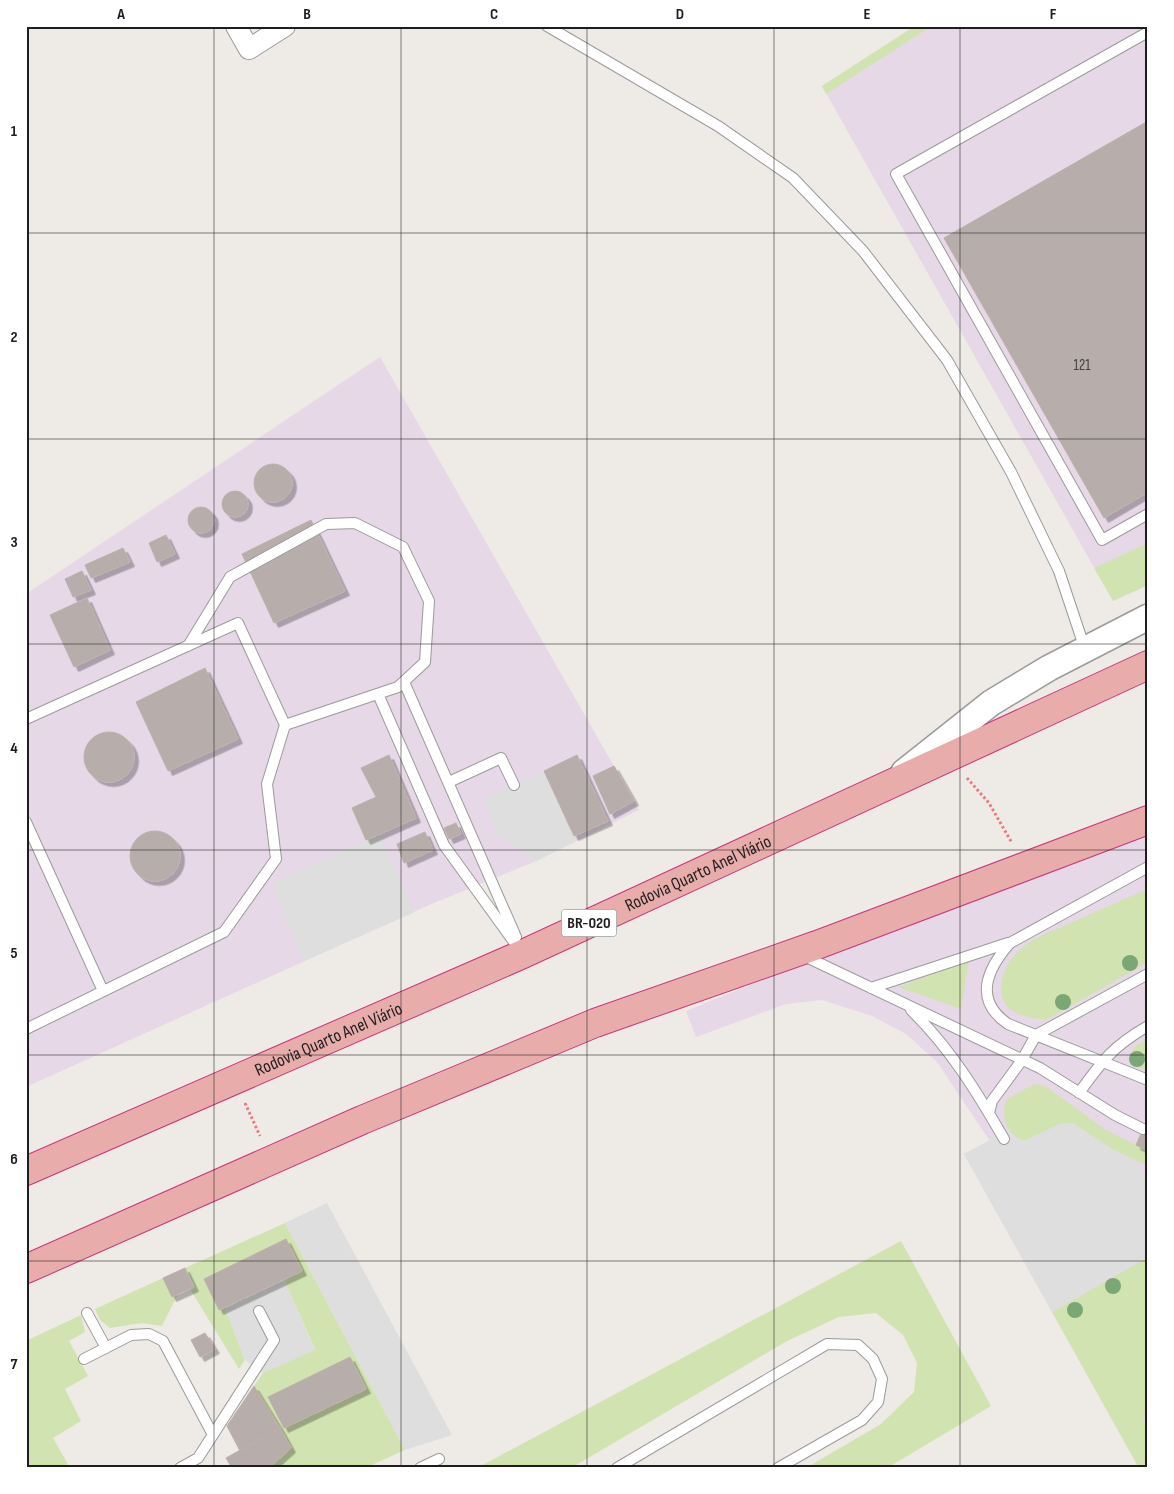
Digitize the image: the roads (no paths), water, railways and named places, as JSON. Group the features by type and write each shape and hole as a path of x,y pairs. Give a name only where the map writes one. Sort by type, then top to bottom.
{"highway":[{"name":"Rodovia Quarto Anel Viário","path":"26,1171 523,954 1148,665"},
{"path":"26,1269 270,1161 595,1023 796,953 1148,820"}],"street":[{"path":"236,26 249,49 285,26"},
{"path":"887,786 991,704 1085,649 1148,617"}],"lane":[{"path":"547,26 718,126 793,178 863,251 947,360 1011,472 1059,571 1085,649"},
{"path":"1148,32 896,174 1102,540 1148,514"},
{"path":"188,646 230,577 326,524 355,523 403,547 430,601 425,662 398,688 285,725"},
{"path":"26,719 238,624 285,725 267,784 276,859 224,932 26,1029"},
{"path":"404,682 523,954"},
{"path":"378,694 444,845 523,954"},
{"path":"449,782 501,758 514,785"},
{"path":"26,822 103,991"},
{"path":"871,988 1010,943 1148,866"},
{"path":"1010,943 996,959 988,978 986,989 991,1008 999,1018 1008,1024 1148,1080"},
{"path":"796,953 1022,1060 1143,1129"},
{"path":"989,1113 992,1101 1022,1060 1036,1035 1148,974"},
{"path":"905,1004 936,1034 974,1088 1004,1139"},
{"path":"1079,1093 1102,1062 1123,1040 1148,1026"},
{"path":"180,1468 198,1458 274,1340 259,1311"},
{"path":"87,1313 106,1348"},
{"path":"84,1359 131,1335 149,1334 163,1341 213,1434"},
{"path":"617,1468 827,1344 858,1345 873,1359 882,1379 878,1402 862,1420 778,1468"},
{"path":"420,1468 439,1459"}]}
